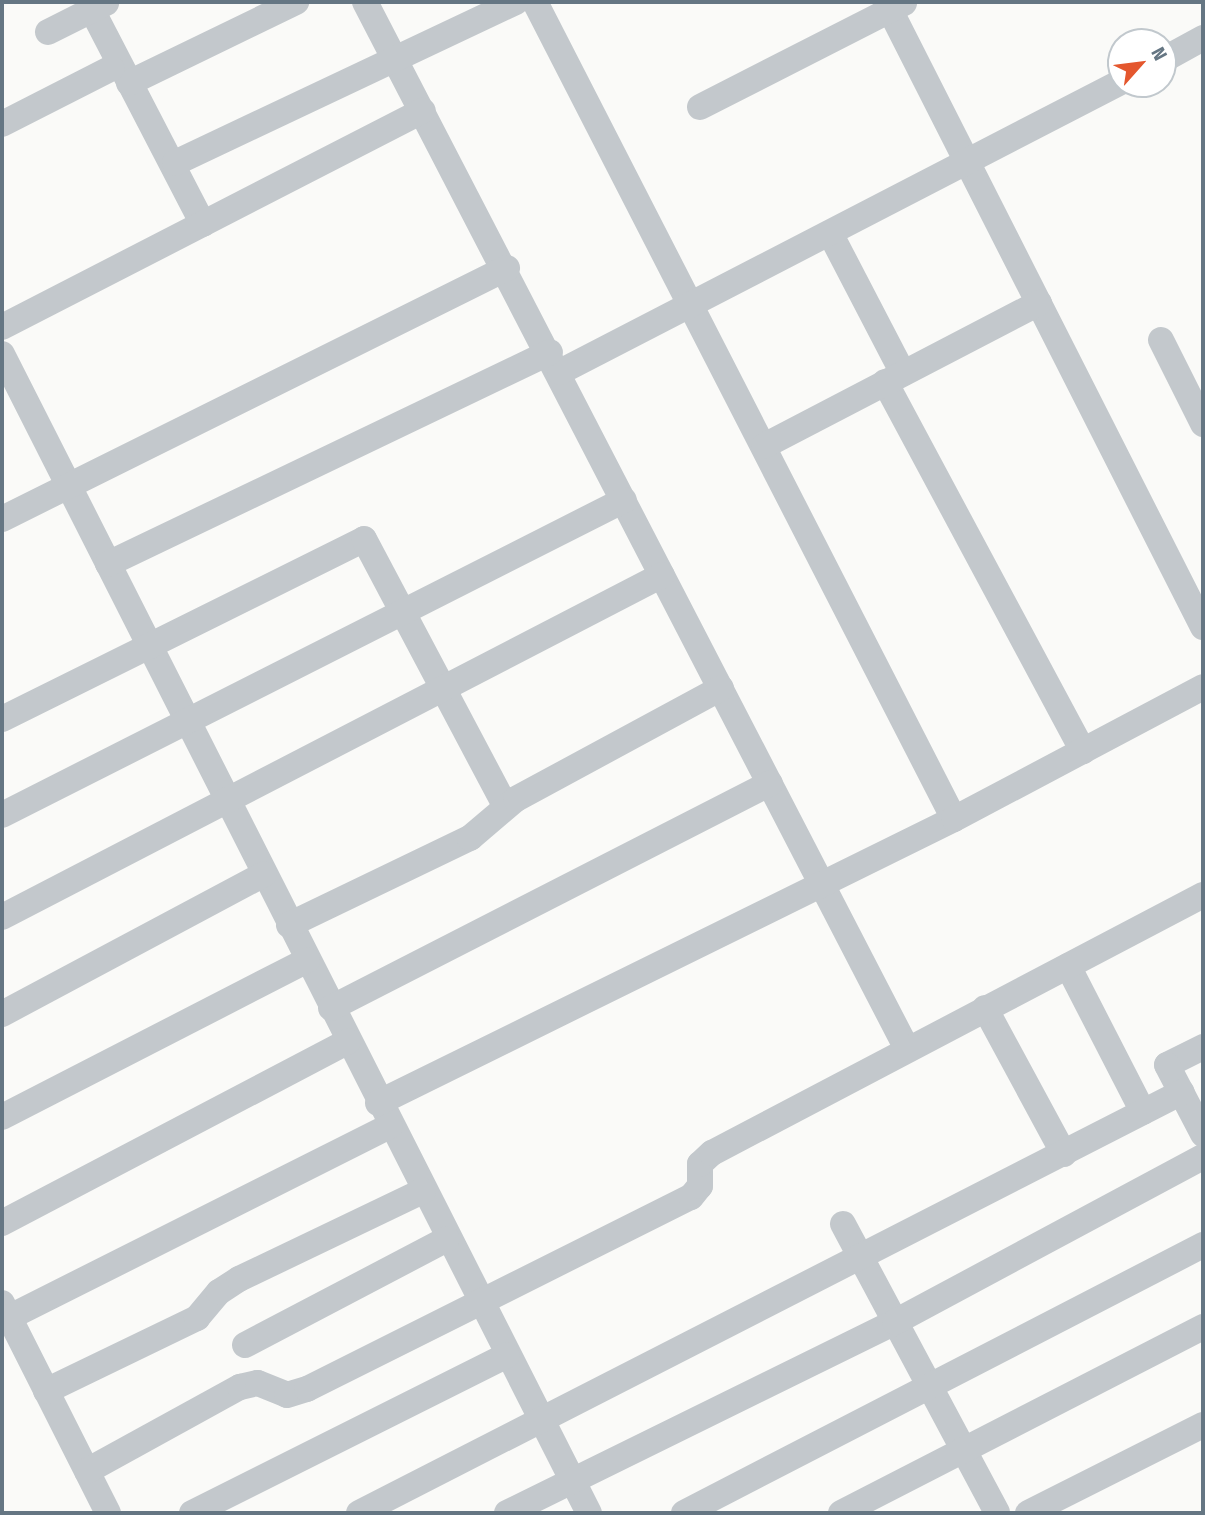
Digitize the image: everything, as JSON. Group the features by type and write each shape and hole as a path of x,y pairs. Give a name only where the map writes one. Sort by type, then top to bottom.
{"street":[{"path":"2,124 296,2"},
{"path":"365,2 507,268 907,1049"},
{"path":"175,163 516,2"},
{"path":"535,2 954,819"},
{"path":"700,107 894,4 968,164 1203,626"},
{"path":"48,32 100,6 120,76 175,163 203,224"},
{"path":"1177,52 1203,38"},
{"path":"108,564 555,362 691,304 968,164 1107,90"},
{"path":"2,327 423,111"},
{"path":"830,233 894,378 1083,751"},
{"path":"2,519 507,268"},
{"path":"764,446 1038,303"},
{"path":"1161,340 1203,424"},
{"path":"2,354 447,1239 589,1513"},
{"path":"2,815 186,718 624,500"},
{"path":"2,719 353,540 370,544 442,690 506,807"},
{"path":"2,917 662,575"},
{"path":"108,1513 4,1314 821,881 954,819 1203,687"},
{"path":"289,925 470,838 506,807 721,688"},
{"path":"331,1008 770,783"},
{"path":"2,1014 264,874"},
{"path":"87,1471 240,1387 258,1383 287,1395 307,1389 691,1197 700,1186 699,1164 712,1153 1203,895"},
{"path":"2,1117 307,960"},
{"path":"1068,965 1143,1112"},
{"path":"985,1008 1064,1154"},
{"path":"2,1223 348,1041"},
{"path":"1203,1047 1167,1065 1203,1134"},
{"path":"359,1513 862,1260 1182,1092"},
{"path":"507,1513 895,1322 1203,1157"},
{"path":"46,1391 197,1318 219,1292 239,1279 423,1191"},
{"path":"843,1224 997,1513"},
{"path":"245,1345 447,1239"},
{"path":"684,1513 931,1389 1203,1245"},
{"path":"841,1513 1203,1326"},
{"path":"192,1513 507,1354"},
{"path":"1028,1513 1203,1425"}]}
